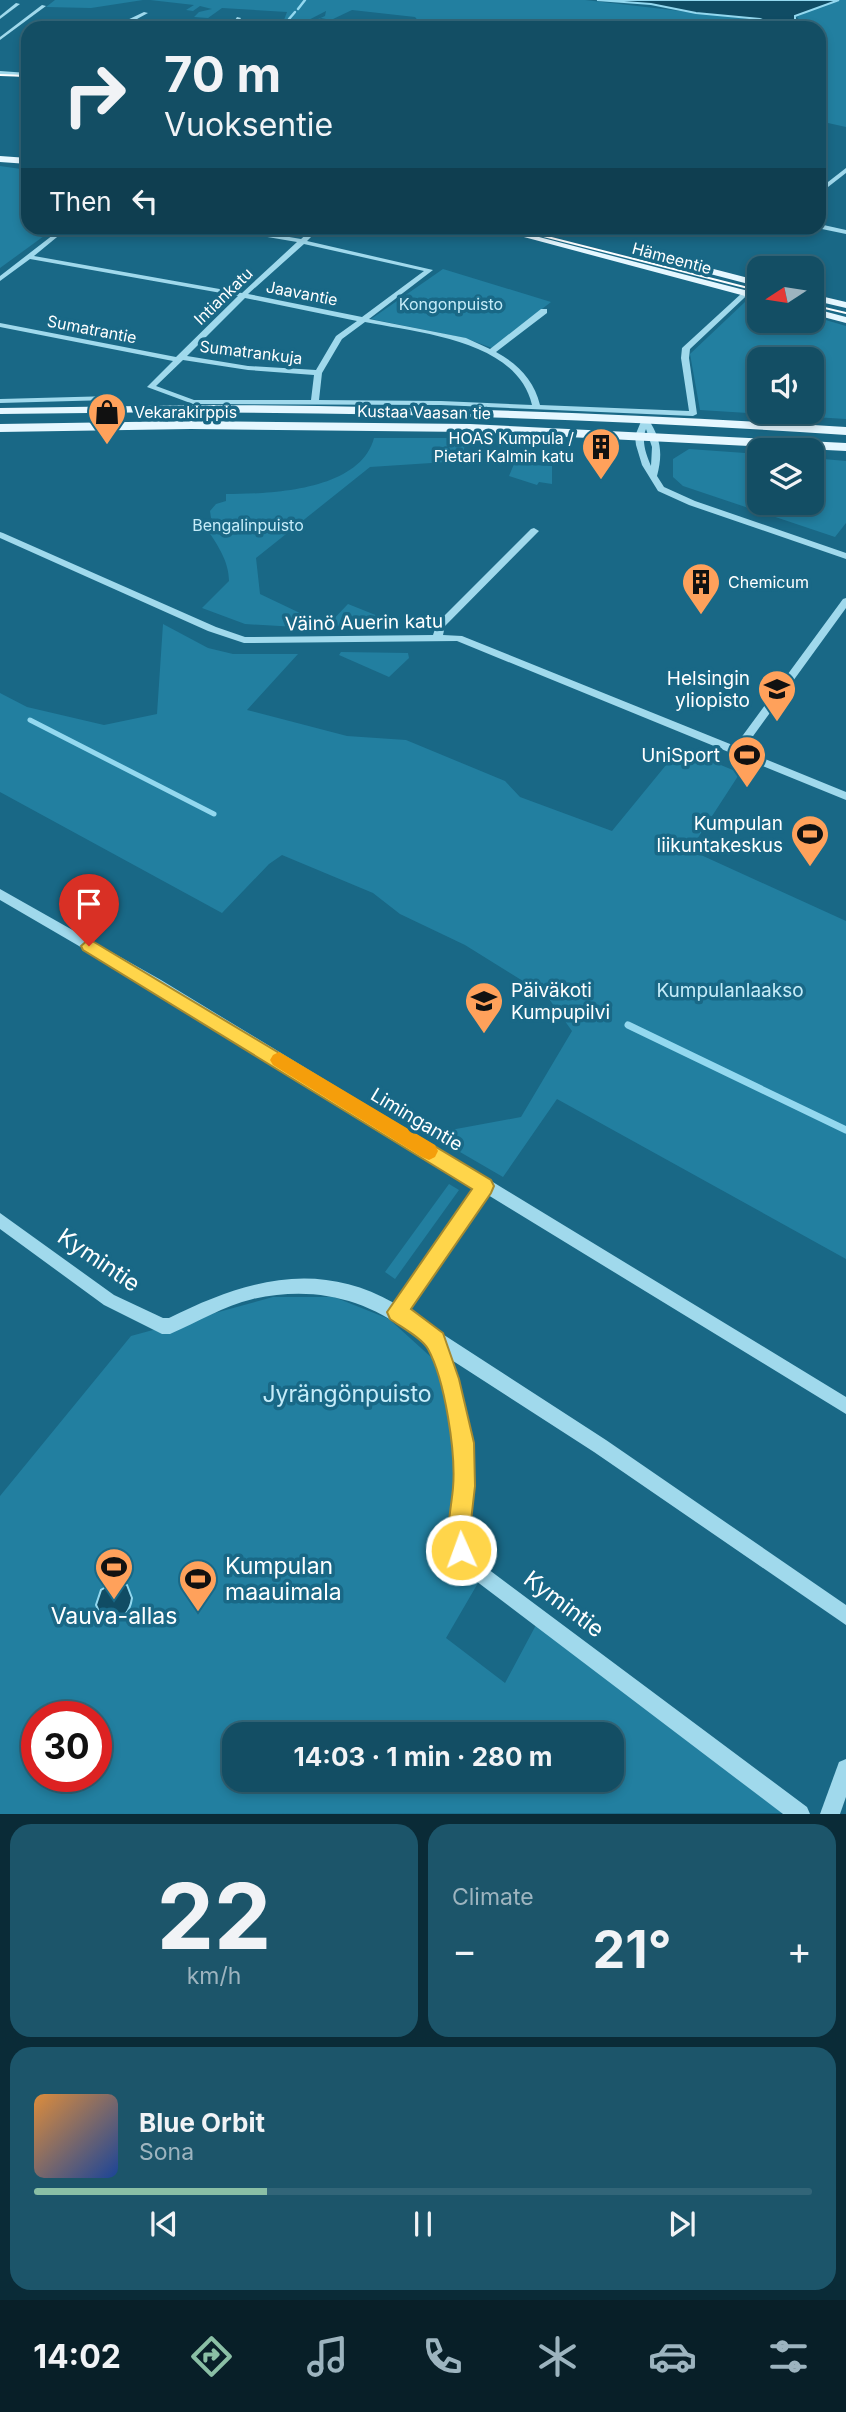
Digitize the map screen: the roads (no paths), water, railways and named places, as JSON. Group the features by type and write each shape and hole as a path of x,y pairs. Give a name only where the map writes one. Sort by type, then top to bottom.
{"main road":[{"path":"0,159 21,160"},
{"name":"Hämeentie","path":"522,235 746,293"},
{"name":"Hämeentie","path":"634,251 747,280"},
{"path":"824,300 846,305"},
{"path":"824,314 846,320"},
{"name":"Kustaa Vaasan tie","path":"0,411 426,411 846,431"},
{"name":"Kustaa Vaasan tie","path":"0,428 369,426 656,436 846,447"}],"street":[{"path":"0,18 18,4"},
{"path":"24,21 44,6"},
{"path":"131,21 146,13"},
{"path":"0,39 21,23"},
{"path":"0,73 21,74"},
{"path":"826,186 846,170"},
{"path":"826,228 846,232"},
{"path":"0,279 56,235"},
{"path":"267,235 430,270 340,338 318,373 315,402"},
{"name":"Intiankatu","path":"151,387 308,235"},
{"name":"Jaavantie","path":"29,257 463,340 491,352 522,371 529,381 537,408"},
{"name":"Kustaa Vaasan tie","path":"151,387 193,402 441,403 693,414 686,348 746,293"},
{"path":"491,352 544,311"},
{"name":"Sumatrantie","path":"0,325 180,359"},
{"name":"Sumatrankuja","path":"180,359 318,373"},
{"path":"0,401 109,398"},
{"path":"645,421 639,436 646,465 661,489 674,497 846,556"},
{"path":"645,421 656,436 657,464 653,475"},
{"path":"438,638 440,625 534,531"},
{"name":"Väinö Auerin katu","path":"0,535 212,629 244,640 438,638 468,641 846,796"},
{"path":"737,751 846,601"},
{"name":"Limingantie","path":"0,894 156,984 846,1406"},
{"path":"397,1312 485,1186"},
{"name":"Kymintie","path":"0,1220 110,1300 162,1326 170,1326 220,1300 251,1290 273,1287 304,1286 338,1290 360,1295 397,1312 436,1341 449,1379 463,1443 464,1486 460,1536 461,1550 469,1561 482,1575 800,1814"},
{"path":"436,1341 519,1391 846,1616"},
{"path":"830,1814 846,1769"}],"waterway":[{"path":"298,9 305,0"},
{"path":"290,21 289,19 295,12"},
{"path":"30,720 214,814"},
{"path":"628,1025 846,1130"}],"tram line":[{"path":"0,75 21,76"},
{"path":"540,235 747,288"},
{"path":"824,308 846,313"}],"place":[{"name":"Vekarakirppis","path":"107,446"},
{"name":"HOAS Kumpula / Pietari Kalmin katu","path":"601,481"},
{"name":"Chemicum","path":"701,616"},
{"name":"Helsingin yliopisto","path":"777,723"},
{"name":"UniSport","path":"747,789"},
{"name":"Kumpulan liikuntakeskus","path":"810,868"},
{"name":"Päiväkoti Kumpupilvi","path":"484,1035"},
{"name":"Vauva-allas","path":"114,1601"},
{"name":"Kumpulan maauimala","path":"198,1613"}],"park label":[{"name":"Kongonpuisto","path":"451,304"},
{"name":"Bengalinpuisto","path":"248,525"},
{"name":"Kumpulanlaakso","path":"730,990"},
{"name":"Jyrängönpuisto","path":"347,1394"}]}
